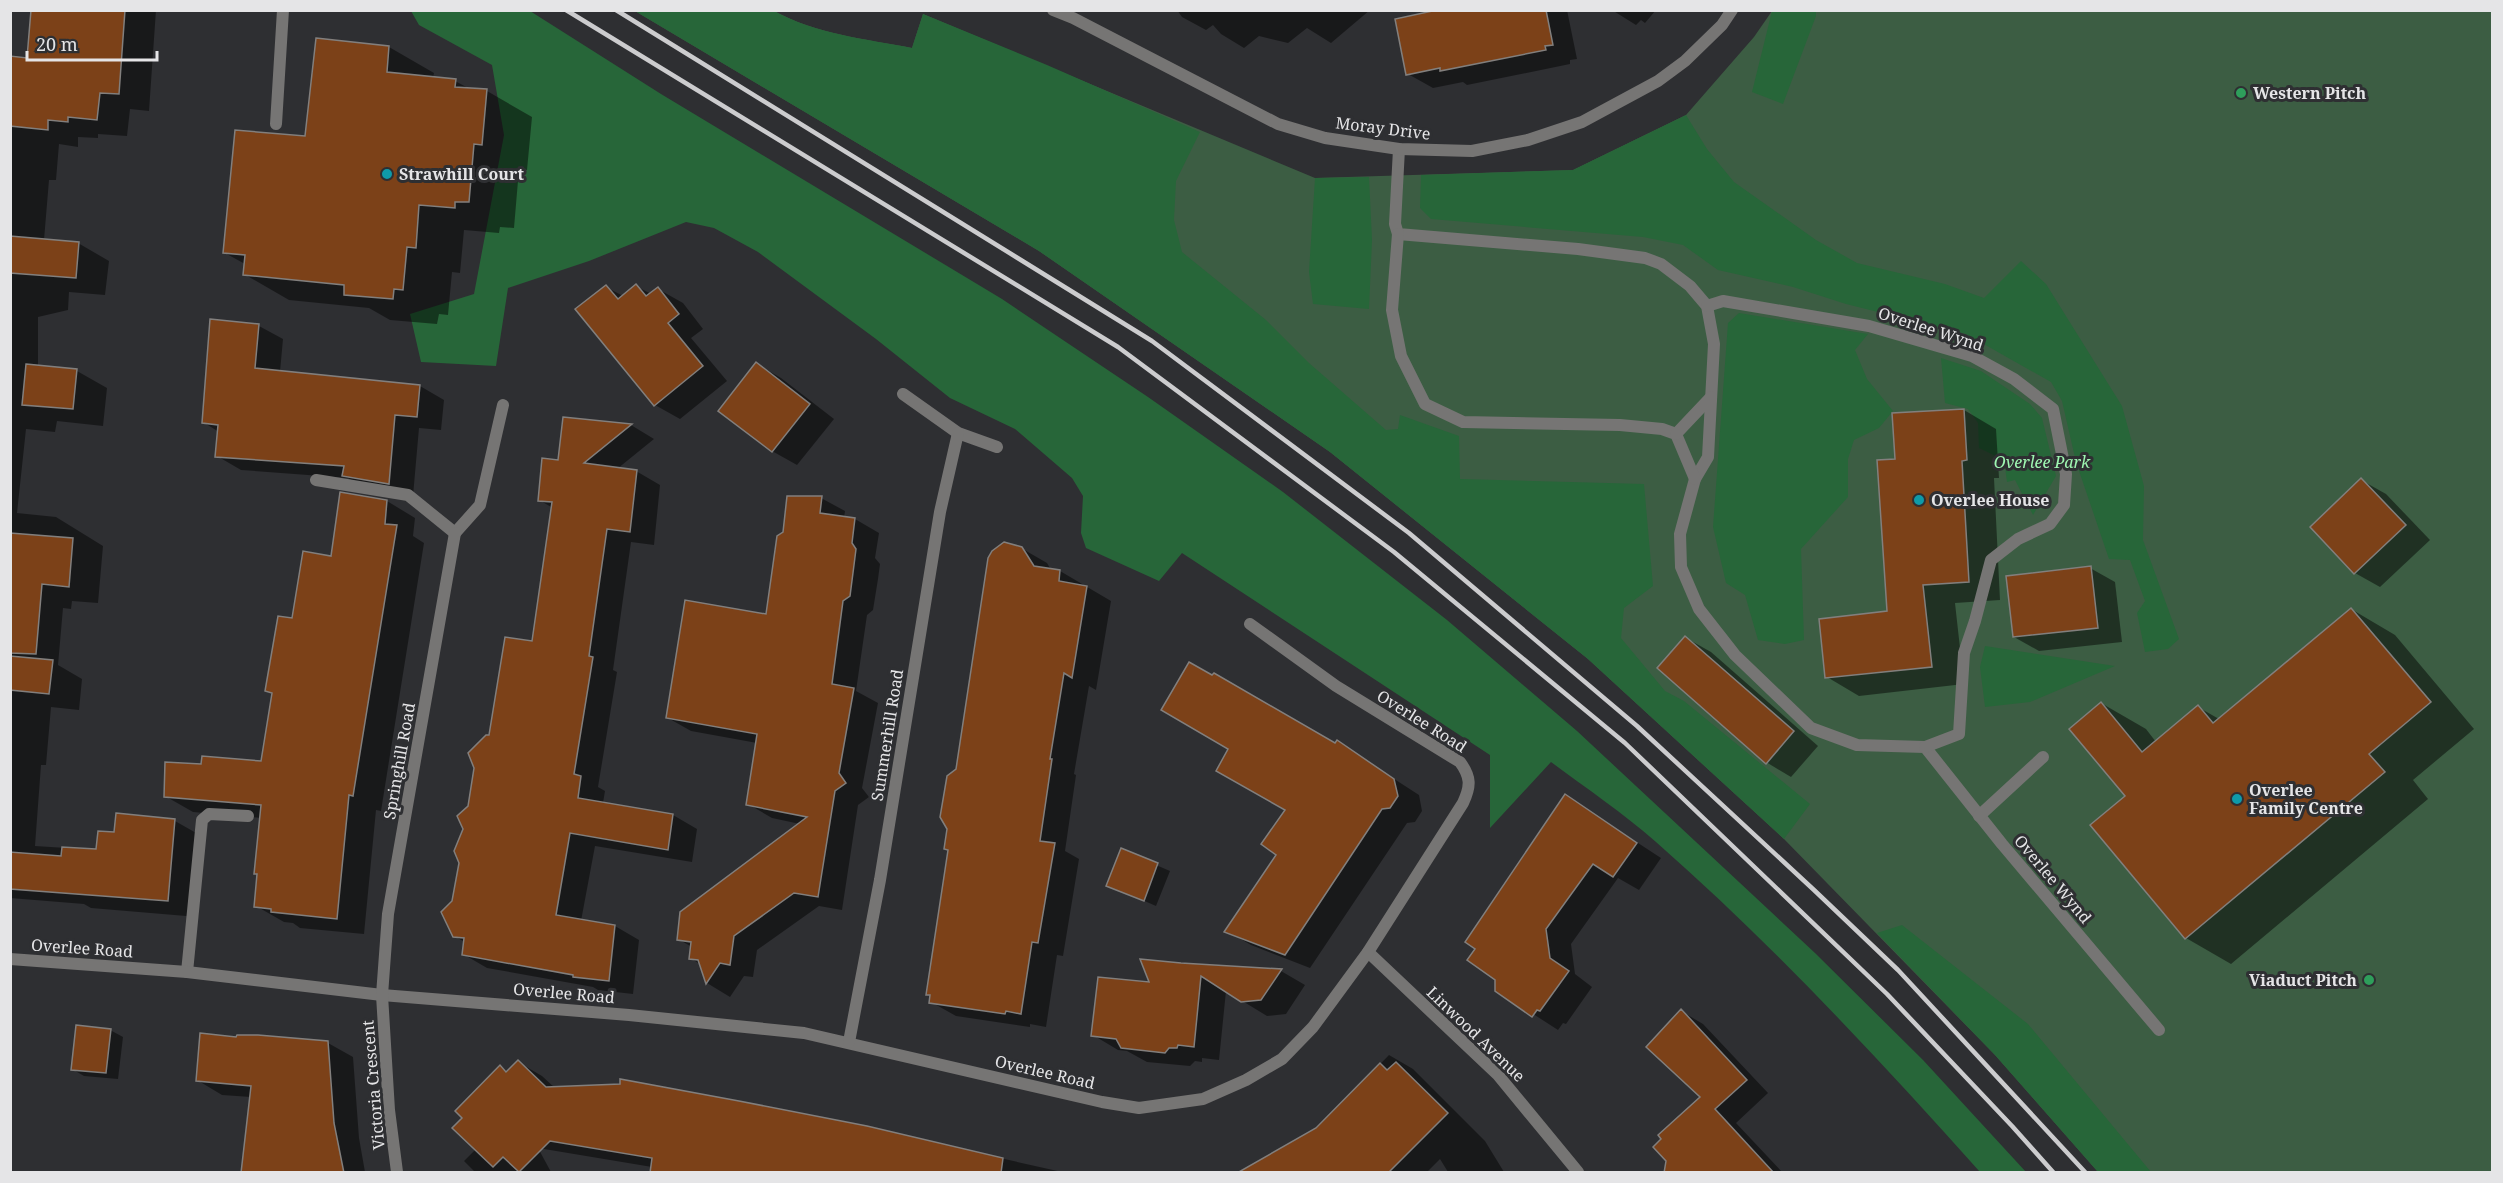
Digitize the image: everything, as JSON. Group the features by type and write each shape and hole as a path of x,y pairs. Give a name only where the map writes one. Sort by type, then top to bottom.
{"street":[{"path":"276,124 283,10"},
{"name":"Moray Drive","path":"1053,10 1073,18 1278,124 1325,138 1399,149 1472,151 1528,140 1582,122 1667,75 1722,25 1732,10"},
{"path":"1399,149 1395,224 1398,234 1392,310 1401,356 1425,404 1463,423 1620,425 1662,429 1676,434 1695,479"},
{"path":"1398,234 1578,249 1645,258 1661,264 1690,286 1707,306"},
{"name":"Overlee Wynd","path":"1723,301 1869,326 1972,356 2014,379 2053,409 2066,474 2064,505 2050,524 2019,539 1990,560 1975,621 1964,654 1959,734 1925,747 1857,745 1811,728 1735,655 1699,609 1681,567 1680,534 1695,479 1708,457 1714,344 1707,306 1723,301"},
{"path":"903,394 958,433 996,447"},
{"path":"1676,434 1711,397"},
{"path":"316,480 408,495 454,533 480,505 503,405"},
{"name":"Summerhill Road","path":"849,1042 880,880 940,512 958,433"},
{"name":"Springhill Road","path":"382,995 388,914 454,533"},
{"name":"Overlee Road","path":"10,959 187,972 382,995 804,1033 849,1042 932,1064 1121,1105 1139,1108 1203,1100 1246,1080 1282,1059 1314,1027 1368,952 1463,803 1470,788 1468,774 1460,762 1336,686 1250,624"},
{"name":"Overlee Wynd","path":"1925,747 1979,816 2159,1029"},
{"path":"1979,816 2043,757"},
{"path":"187,972 202,820 209,814 248,816"},
{"name":"Linwood Avenue","path":"1368,952 1498,1075 1578,1173"},
{"name":"Victoria Crescent","path":"382,995 389,1110 397,1173"}],"green space":[{"path":"411,11 530,11 661,94 1002,299 1148,397 1283,492 1447,620 1577,731 1815,953 1923,1060 2026,1172 1980,1172 1863,1044 1741,920 1643,831 1551,762 1490,828 1490,755 1182,553 1159,581 1086,548 1081,533 1083,496 1072,478 1015,429 950,398 876,339 758,252 714,228 686,222 589,261 508,288 496,366 421,362 410,314 474,294 504,135 492,65 419,25"},
{"name":"Overlee Park","path":"635,11 774,11 824,30 912,48 923,14 1315,178 1573,170 1686,115 1754,37 1772,11 2492,11 2492,1172 2098,1172 1995,1055 1784,839 1588,659 1330,452 1039,251"},
{"path":"635,11 774,11 824,30 912,48 923,14 1200,132 1176,181 1174,220 1182,252 1266,320 1309,363 1386,430 1398,429 1400,415 1459,436 1460,479 1644,484 1653,586 1624,608 1621,638 1665,691 1684,701 1810,804 1784,839 1588,659 1330,452 1039,251"},
{"path":"1772,11 1816,11 1783,104 1752,92"},
{"path":"1686,115 1707,149 1734,182 1816,240 1857,263 1945,284 1984,298 2021,261 2046,284 2122,406 2144,486 2143,540 2179,639 2168,649 2145,652 2137,613 2145,601 2130,560 2109,559 2076,462 2062,401 2051,382 1966,334 1846,304 1793,287 1718,270 1683,245 1643,237 1431,219 1420,208 1421,175 1573,170"},
{"path":"1369,177 1372,240 1369,309 1313,304 1309,272 1315,178"},
{"path":"1739,313 1868,334 1855,350 1867,379 1893,411 1879,428 1854,440 1848,459 1848,497 1801,549 1804,640 1785,644 1758,640 1745,595 1726,583 1713,527 1728,323"},
{"path":"1941,358 1981,371 2030,404 2042,418 2056,476 2033,515 2015,480 2007,482 2004,460 1979,448 1978,423 1968,409 1945,403"},
{"path":"1985,646 2115,666 2030,702 1985,707 1980,667"},
{"path":"1902,925 2028,1024 2151,1172 2098,1172 1995,1055 1877,933"}],"building":[{"path":"31,10 125,10 119,94 100,93 97,120 68,117 68,122 48,120 48,130 10,126 10,56 27,58"},
{"path":"1437,10 1546,10 1553,45 1545,46 1546,50 1440,71 1440,68 1406,75 1395,19"},
{"name":"Strawhill Court","path":"316,38 389,46 387,72 456,79 455,87 487,89 482,145 474,144 469,202 455,202 455,208 419,205 416,248 407,247 403,290 394,289 393,299 344,295 344,285 243,275 245,255 223,253 235,130 305,136"},
{"path":"10,236 79,242 76,278 10,273"},
{"path":"636,284 646,296 658,287 679,314 668,323 703,366 654,406 575,309 606,285 618,299"},
{"path":"210,319 259,324 255,368 420,385 417,417 395,415 389,484 342,476 344,466 215,457 218,425 202,423"},
{"path":"756,362 810,404 772,452 718,411"},
{"path":"26,364 77,369 73,409 22,405"},
{"path":"1964,409 1967,460 1962,461 1969,582 1923,585 1932,667 1825,678 1819,619 1887,611 1877,460 1895,459 1892,413"},
{"path":"563,417 632,424 584,463 637,470 630,532 607,529 589,656 593,657 574,774 581,776 578,798 673,814 668,850 570,833 556,915 615,925 609,981 573,977 573,975 462,955 464,938 453,937 441,912 452,901 459,863 454,851 463,829 457,816 468,806 474,768 468,753 486,735 489,735 505,637 532,641 552,502 538,501 542,458 558,460"},
{"path":"2361,478 2406,525 2354,574 2310,527"},
{"path":"340,492 387,500 385,524 397,525 353,796 349,795 337,919 271,912 271,909 254,907 257,874 254,874 261,805 164,797 165,762 201,764 202,756 261,761 272,693 265,691 278,616 292,618 303,551 331,556"},
{"path":"787,496 822,496 820,513 855,518 852,543 856,549 850,596 843,601 832,684 854,688 839,773 846,783 835,791 818,897 794,893 734,936 730,965 720,963 706,984 698,960 689,959 691,942 677,940 680,912 807,817 746,805 757,734 666,718 685,600 766,614 777,536 783,532"},
{"path":"10,533 73,538 69,587 42,584 36,654 10,653"},
{"path":"1004,542 1022,547 1034,566 1060,570 1059,581 1087,586 1072,678 1064,673 1050,759 1052,759 1040,841 1055,843 1038,943 1032,942 1021,1014 1006,1011 1005,1014 929,1003 930,995 926,995 948,850 944,849 947,829 940,817 947,776 956,769 988,558 992,551"},
{"path":"2091,566 2098,628 2013,637 2006,576"},
{"name":"Overlee Family Centre","path":"2351,608 2431,702 2369,754 2385,772 2185,939 2090,825 2125,796 2069,729 2101,702 2142,752 2198,705 2213,723"},
{"path":"1685,636 1794,731 1766,764 1657,668"},
{"path":"10,656 53,660 49,694 10,690"},
{"path":"1189,662 1212,675 1214,673 1335,743 1337,740 1394,779 1398,796 1390,808 1382,809 1285,955 1224,932 1276,855 1261,844 1285,810 1216,771 1228,749 1161,710"},
{"path":"1565,794 1637,843 1613,877 1593,864 1546,929 1550,958 1569,971 1540,1011 1537,1010 1532,1017 1495,991 1495,980 1467,960 1475,949 1465,942"},
{"path":"116,813 175,819 168,901 10,889 10,852 61,856 62,847 96,849 98,831 114,832"},
{"path":"1121,848 1158,863 1144,901 1106,886"},
{"path":"1140,959 1282,969 1261,1000 1241,1002 1201,976 1194,1047 1178,1045 1177,1048 1169,1048 1165,1053 1121,1048 1116,1039 1091,1036 1098,977 1149,982"},
{"path":"1681,1009 1747,1080 1715,1109 1774,1173 1664,1173 1666,1161 1653,1147 1661,1139 1658,1135 1700,1097 1646,1047"},
{"path":"76,1025 111,1029 106,1073 71,1070"},
{"path":"200,1033 328,1041 334,1123 344,1173 241,1173 251,1086 196,1081"},
{"path":"518,1060 546,1087 620,1084 620,1079 739,1101 867,1126 1003,1158 1001,1173 650,1173 652,1158 550,1141 519,1172 503,1157 493,1167 452,1128 462,1118 455,1111 500,1065 506,1072"},
{"path":"1396,1062 1448,1113 1388,1173 1237,1173 1316,1128 1380,1063 1387,1070"}],"railway":[{"path":"566,10 1118,347 1394,552 1625,743 1887,994 2053,1172"},
{"path":"616,10 1152,341 1409,533 1637,726 1814,890 1898,970 2085,1172"}],"place":[{"name":"Western Pitch","path":"2241,93"},
{"name":"Strawhill Court","path":"387,174"},
{"name":"Overlee House","path":"1919,500"},
{"name":"Overlee Family Centre","path":"2237,799"},
{"name":"Viaduct Pitch","path":"2369,980"}]}
